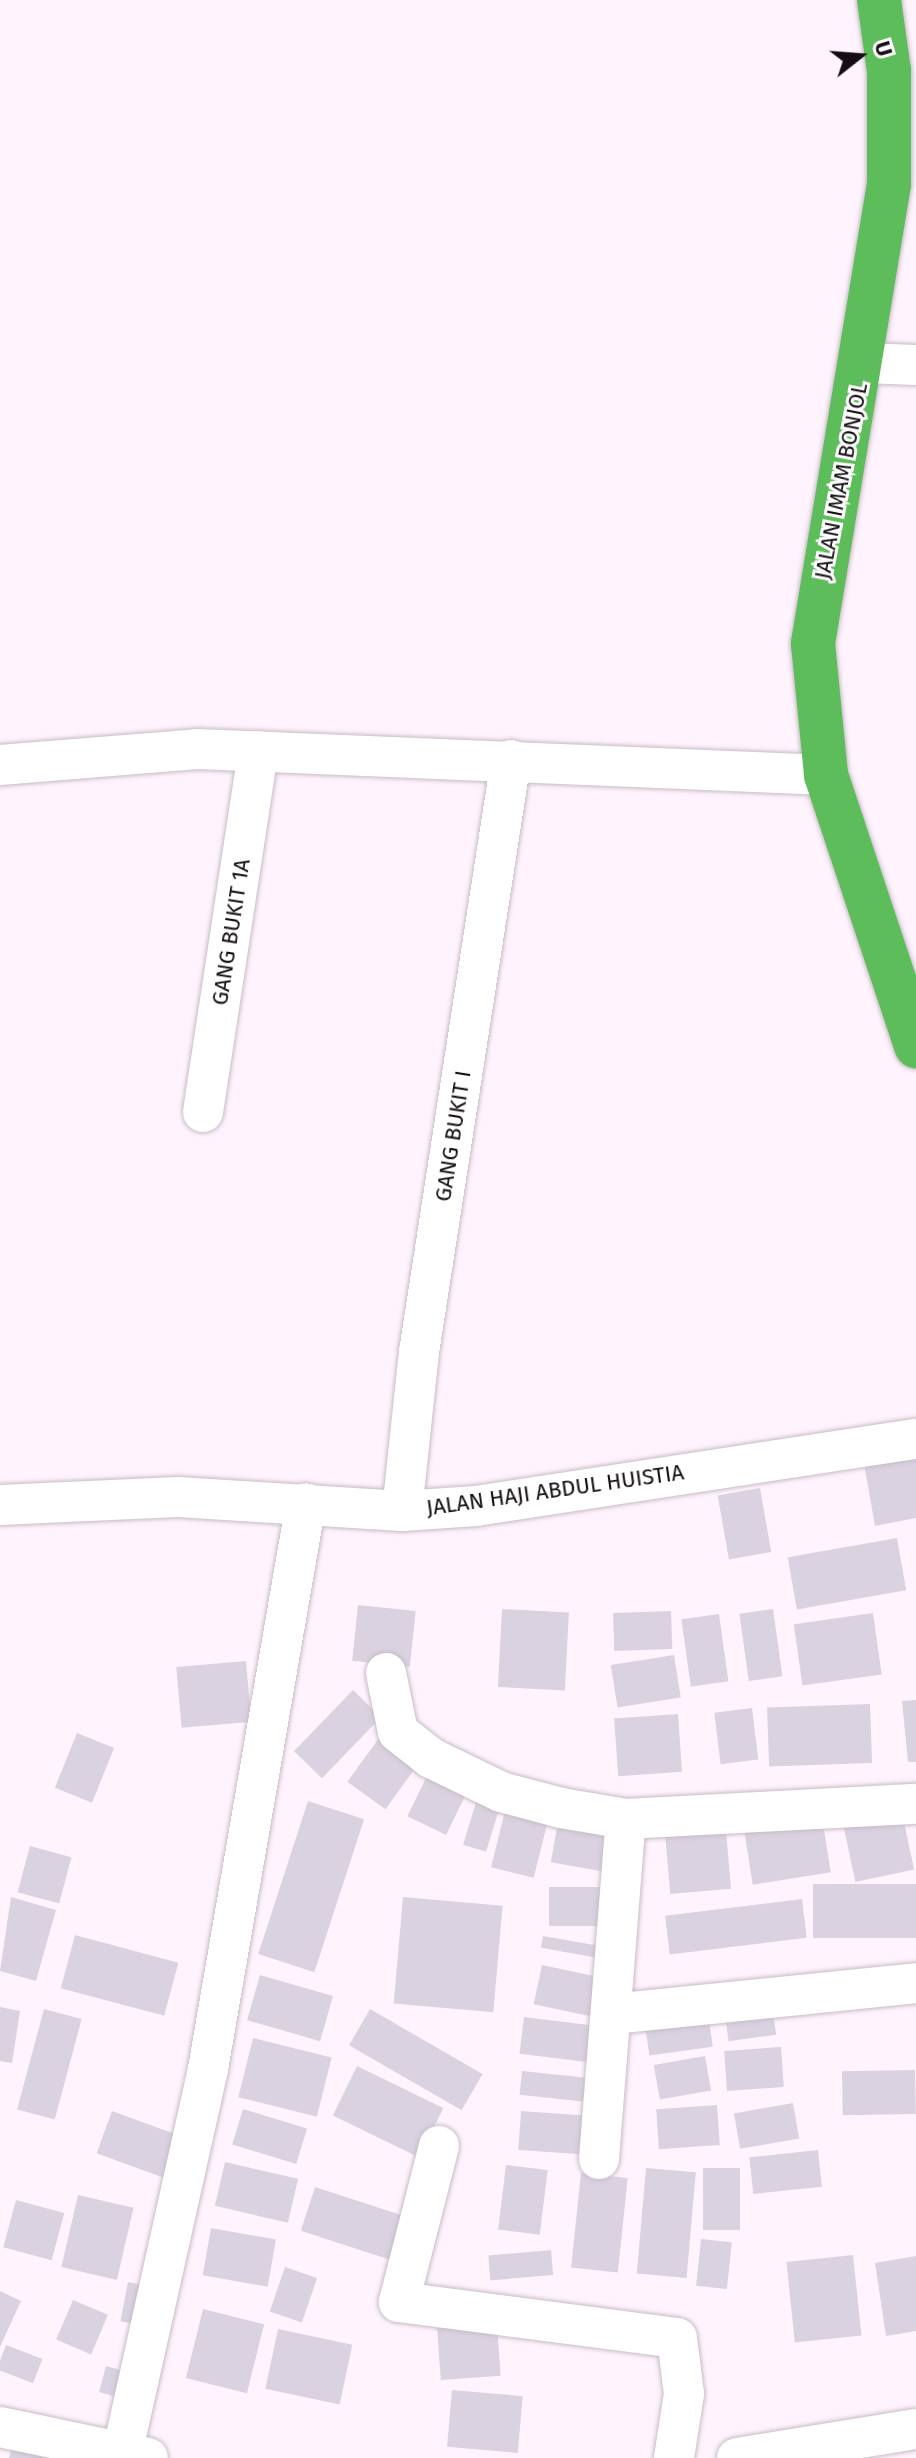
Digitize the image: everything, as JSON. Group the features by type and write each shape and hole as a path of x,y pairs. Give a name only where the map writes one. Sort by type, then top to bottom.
{"highway":[{"name":"JALAN IMAM BONJOL","path":"879,0 889,71 889,184 864,363 826,535 813,644 826,775 911,1019"}],"street":[{"path":"864,363 916,365"},
{"path":"0,765 59,756 258,751 826,775"},
{"name":"GANG BUKIT 1A","path":"203,1112 258,751"},
{"name":"GANG BUKIT I","path":"402,1511 419,1352 511,760"},
{"name":"JALAN HAJI ABDUL HUISTIA","path":"0,1505 178,1497 402,1511 916,1439"},
{"path":"0,2427 135,2456 208,2069 306,1503"},
{"path":"386,1673 398,1732 431,1758 501,1792 626,1819 916,1804"},
{"path":"599,2159 626,1819"},
{"path":"612,2014 916,1983"},
{"path":"439,2146 399,2302 677,2338 684,2394 674,2458"},
{"path":"737,2458 916,2429"}],"building":[{"path":"916,1449 916,1518 875,1526 863,1458"},
{"path":"760,1488 771,1552 729,1559 718,1495"},
{"path":"897,1538 906,1590 797,1609 788,1557"},
{"path":"358,1605 416,1611 410,1667 352,1661"},
{"path":"502,1609 569,1613 565,1690 498,1687"},
{"path":"773,1609 782,1676 749,1681 739,1614"},
{"path":"671,1611 672,1649 614,1651 613,1613"},
{"path":"873,1613 882,1674 802,1686 794,1624"},
{"path":"719,1614 728,1681 691,1687 681,1619"},
{"path":"674,1655 681,1697 618,1707 611,1665"},
{"path":"246,1661 251,1722 182,1728 176,1667"},
{"path":"353,1690 381,1717 322,1778 294,1751"},
{"path":"916,1700 916,1762 908,1762 902,1701"},
{"path":"870,1704 872,1763 769,1767 767,1708"},
{"path":"752,1708 758,1760 721,1764 714,1713"},
{"path":"678,1714 682,1772 618,1776 614,1718"},
{"path":"77,1733 114,1748 92,1803 55,1788"},
{"path":"382,1734 420,1762 385,1809 347,1782"},
{"path":"428,1774 467,1793 446,1835 407,1816"},
{"path":"478,1796 501,1803 486,1852 463,1845"},
{"path":"308,1801 364,1819 314,1972 258,1954"},
{"path":"506,1807 549,1818 534,1878 491,1867"},
{"path":"901,1808 914,1870 855,1882 842,1820"},
{"path":"559,1816 614,1826 606,1872 551,1862"},
{"path":"822,1817 831,1872 753,1885 744,1829"},
{"path":"726,1831 731,1889 670,1894 665,1836"},
{"path":"30,1846 72,1857 59,1903 18,1892"},
{"path":"813,1884 916,1884 916,1938 813,1938"},
{"path":"549,1887 603,1887 603,1926 549,1926"},
{"path":"11,1897 56,1910 36,1981 0,1971"},
{"path":"403,1897 503,1906 493,2012 394,2004"},
{"path":"802,1899 807,1938 670,1955 665,1916"},
{"path":"75,1935 178,1963 164,2016 61,1988"},
{"path":"543,1936 603,1947 601,1958 541,1948"},
{"path":"542,1965 605,1978 596,2017 534,2004"},
{"path":"260,1975 333,1996 320,2041 247,2020"},
{"path":"771,1998 776,2035 729,2041 723,2005"},
{"path":"0,2007 20,2011 12,2063 0,2061"},
{"path":"44,2009 82,2019 55,2120 17,2109"},
{"path":"370,2009 483,2074 462,2110 349,2045"},
{"path":"708,2013 713,2047 649,2056 645,2022"},
{"path":"524,2017 599,2026 595,2063 519,2054"},
{"path":"253,2038 332,2058 317,2117 238,2097"},
{"path":"781,2047 784,2087 727,2091 724,2051"},
{"path":"705,2056 711,2090 660,2099 654,2065"},
{"path":"357,2066 443,2108 419,2158 333,2115"},
{"path":"915,2070 916,2114 843,2115 842,2071"},
{"path":"522,2071 594,2079 591,2102 519,2095"},
{"path":"793,2103 799,2138 740,2149 734,2113"},
{"path":"717,2105 720,2145 659,2149 656,2109"},
{"path":"243,2109 307,2129 296,2164 232,2144"},
{"path":"112,2111 178,2135 162,2177 97,2153"},
{"path":"521,2111 599,2116 596,2155 518,2150"},
{"path":"818,2150 822,2187 753,2194 749,2157"},
{"path":"225,2162 298,2179 288,2223 215,2206"},
{"path":"506,2165 548,2170 540,2235 498,2230"},
{"path":"646,2168 696,2172 687,2278 637,2274"},
{"path":"703,2168 740,2168 740,2230 703,2230"},
{"path":"581,2173 628,2178 618,2272 571,2267"},
{"path":"315,2187 411,2218 397,2262 301,2231"},
{"path":"78,2195 134,2208 117,2280 61,2267"},
{"path":"16,2200 64,2213 52,2260 3,2247"},
{"path":"211,2228 276,2239 268,2287 203,2275"},
{"path":"701,2239 732,2242 727,2289 696,2286"},
{"path":"551,2250 553,2275 490,2280 488,2255"},
{"path":"853,2255 861,2336 795,2343 786,2262"},
{"path":"916,2256 916,2331 886,2336 875,2263"},
{"path":"285,2267 317,2278 302,2323 270,2311"},
{"path":"128,2282 158,2288 151,2327 120,2321"},
{"path":"0,2291 21,2301 0,2347"},
{"path":"73,2300 108,2315 91,2354 56,2340"},
{"path":"203,2309 264,2324 247,2393 186,2378"},
{"path":"497,2324 501,2376 441,2380 437,2328"},
{"path":"278,2329 352,2345 340,2404 265,2389"},
{"path":"6,2345 42,2359 33,2383 0,2371"},
{"path":"106,2366 132,2373 125,2399 99,2392"},
{"path":"452,2390 523,2396 518,2453 447,2447"},
{"path":"16,2434 66,2458 9,2458"}]}
